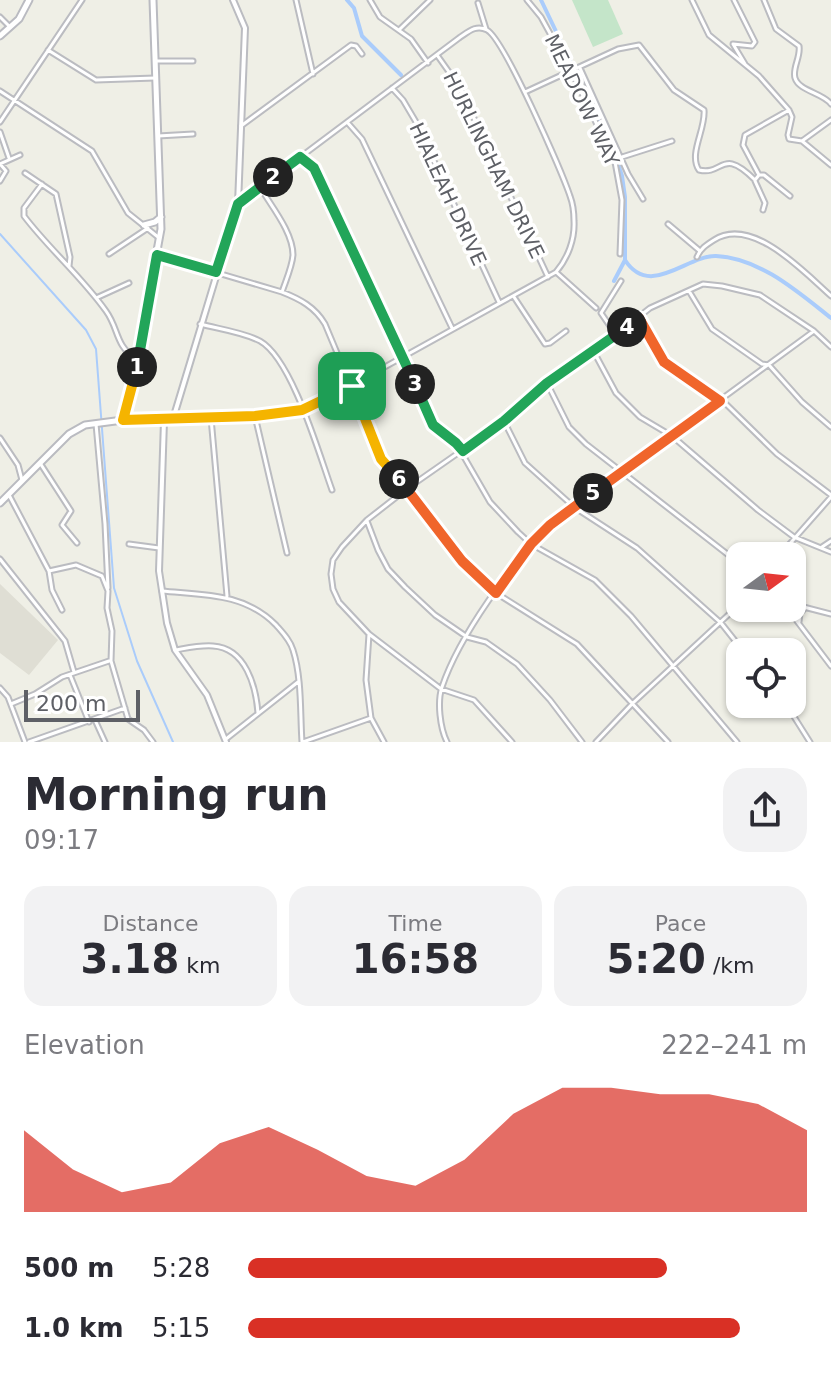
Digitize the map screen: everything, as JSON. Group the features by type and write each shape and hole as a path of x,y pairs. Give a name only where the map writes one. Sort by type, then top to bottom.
{"main road":[{"path":"0,36 29,0"},
{"path":"0,503 69,434 97,423 123,420 138,360 161,229 153,0"},
{"path":"146,226 161,217"}],"street":[{"path":"0,122 82,0"},
{"path":"173,419 238,204 245,28 233,0"},
{"path":"296,0 313,74"},
{"path":"370,0 380,17 411,39 428,63"},
{"path":"399,30 430,0"},
{"name":"MEADOW WAY","path":"527,0 541,17 610,151 618,173 622,200 620,254"},
{"path":"692,0 709,35 759,76 789,110 792,117 789,139 802,141 831,165"},
{"path":"734,0 755,42 752,46 733,44 747,67"},
{"path":"764,0 776,29 799,46 796,80 831,104"},
{"path":"123,420 255,416 302,410 514,297 556,272 563,264 574,235 572,199 525,92 494,36 486,29 478,3"},
{"path":"0,17 10,27"},
{"path":"238,204 473,29 486,29"},
{"path":"241,126 352,44 362,54"},
{"path":"525,92 618,49 639,45 674,90 704,110 705,121 696,166 707,171 734,163 755,180 765,203 763,210"},
{"path":"48,50 96,80 155,78"},
{"name":"HURLINGHAM DRIVE","path":"437,55 459,86 548,277"},
{"path":"155,61 193,61"},
{"path":"580,68 628,174 643,199"},
{"name":"HIALEAH DRIVE","path":"392,88 416,122 500,303"},
{"path":"0,91 92,151 128,213 159,240"},
{"path":"759,175 743,145 743,138 789,110"},
{"path":"802,141 831,120"},
{"path":"347,122 362,139 453,329"},
{"path":"0,132 10,159"},
{"path":"158,136 193,134"},
{"path":"622,157 672,141"},
{"path":"0,181 6,171 0,164 20,155"},
{"path":"300,157 314,168 433,425 463,451 490,502 531,544 595,580 631,616 737,742"},
{"path":"25,173 53,191 58,198 69,266"},
{"path":"755,180 759,175"},
{"path":"759,175 764,175 790,196"},
{"path":"42,184 24,208 24,216 96,298 114,324 124,351 138,360"},
{"path":"260,187 292,249 291,265 282,292"},
{"path":"668,224 700,251"},
{"path":"109,254 146,226"},
{"path":"697,257 700,251 725,234 751,237 793,260 831,296"},
{"path":"157,255 301,299 321,318 383,463 408,488 462,561 496,593 577,644 668,742"},
{"path":"556,272 596,308"},
{"path":"616,335 601,313 621,281"},
{"path":"96,298 129,283"},
{"path":"512,742 474,700 441,689 369,634 339,602 333,589 333,560 367,520 504,421 547,383 594,352 650,308 703,284 757,294 814,331 831,347"},
{"path":"689,291 712,329 762,364 769,365 802,402 831,427"},
{"path":"514,297 545,344 566,331"},
{"path":"639,318 664,362 727,405 777,454 831,496 790,542"},
{"path":"200,324 259,341 279,358 332,490"},
{"path":"447,742 441,719 441,689 467,637 531,544 550,525 814,331"},
{"path":"594,352 616,393 640,417 672,436 794,537 831,552"},
{"path":"547,383 569,427 586,444 726,553"},
{"path":"255,416 287,553"},
{"path":"211,418 227,596"},
{"path":"164,420 159,548 162,591 175,650 201,683 226,741 298,682"},
{"path":"504,421 525,463 574,507 637,548 721,623 733,638"},
{"path":"97,423 107,608 112,631 111,661 131,723 144,730 153,742"},
{"path":"0,438 18,465 22,480"},
{"path":"0,449 6,444"},
{"path":"40,463 71,512 62,525 77,543"},
{"path":"9,495 49,571 52,590 62,610"},
{"path":"367,520 388,569 435,615 467,637 486,642 517,664 582,742"},
{"path":"822,547 831,541"},
{"path":"129,544 159,548"},
{"path":"0,559 65,641 72,674 89,722"},
{"path":"49,571 76,565 102,576 108,591"},
{"path":"162,591 227,596 252,606 285,634 293,647 302,742 371,718"},
{"path":"806,606 831,614"},
{"path":"596,742 633,703 726,618"},
{"path":"797,622 831,666"},
{"path":"369,634 366,680 371,718 384,742"},
{"path":"175,650 208,646 226,649 251,675 258,713"},
{"path":"11,704 35,694 54,680 111,661"},
{"path":"0,688 11,704 27,742 125,708"},
{"path":"795,718 810,742"},
{"path":"95,720 105,742"}],"shaded area":[{"path":"0,584 58,640 29,675 0,653"}],"green space":[{"path":"572,0 608,0 623,34 593,47"}],"waterway":[{"path":"347,0 354,8 362,36 401,75"},
{"path":"541,0 572,65"},
{"path":"575,73 622,176 625,260 614,281"},
{"path":"0,234 86,330 96,349 114,588 137,661 173,742"},
{"path":"625,260 635,271 646,276 657,276 705,257 732,258 778,278 831,318"}],"route":[{"path":"300,157 314,168 433,425 463,451 504,421 547,383 639,318 664,362 720,401 550,525 531,544 496,593 462,561 408,488 383,463 352,386 302,410 255,416 123,420 138,360 157,255 216,272 238,204 300,157"}]}
